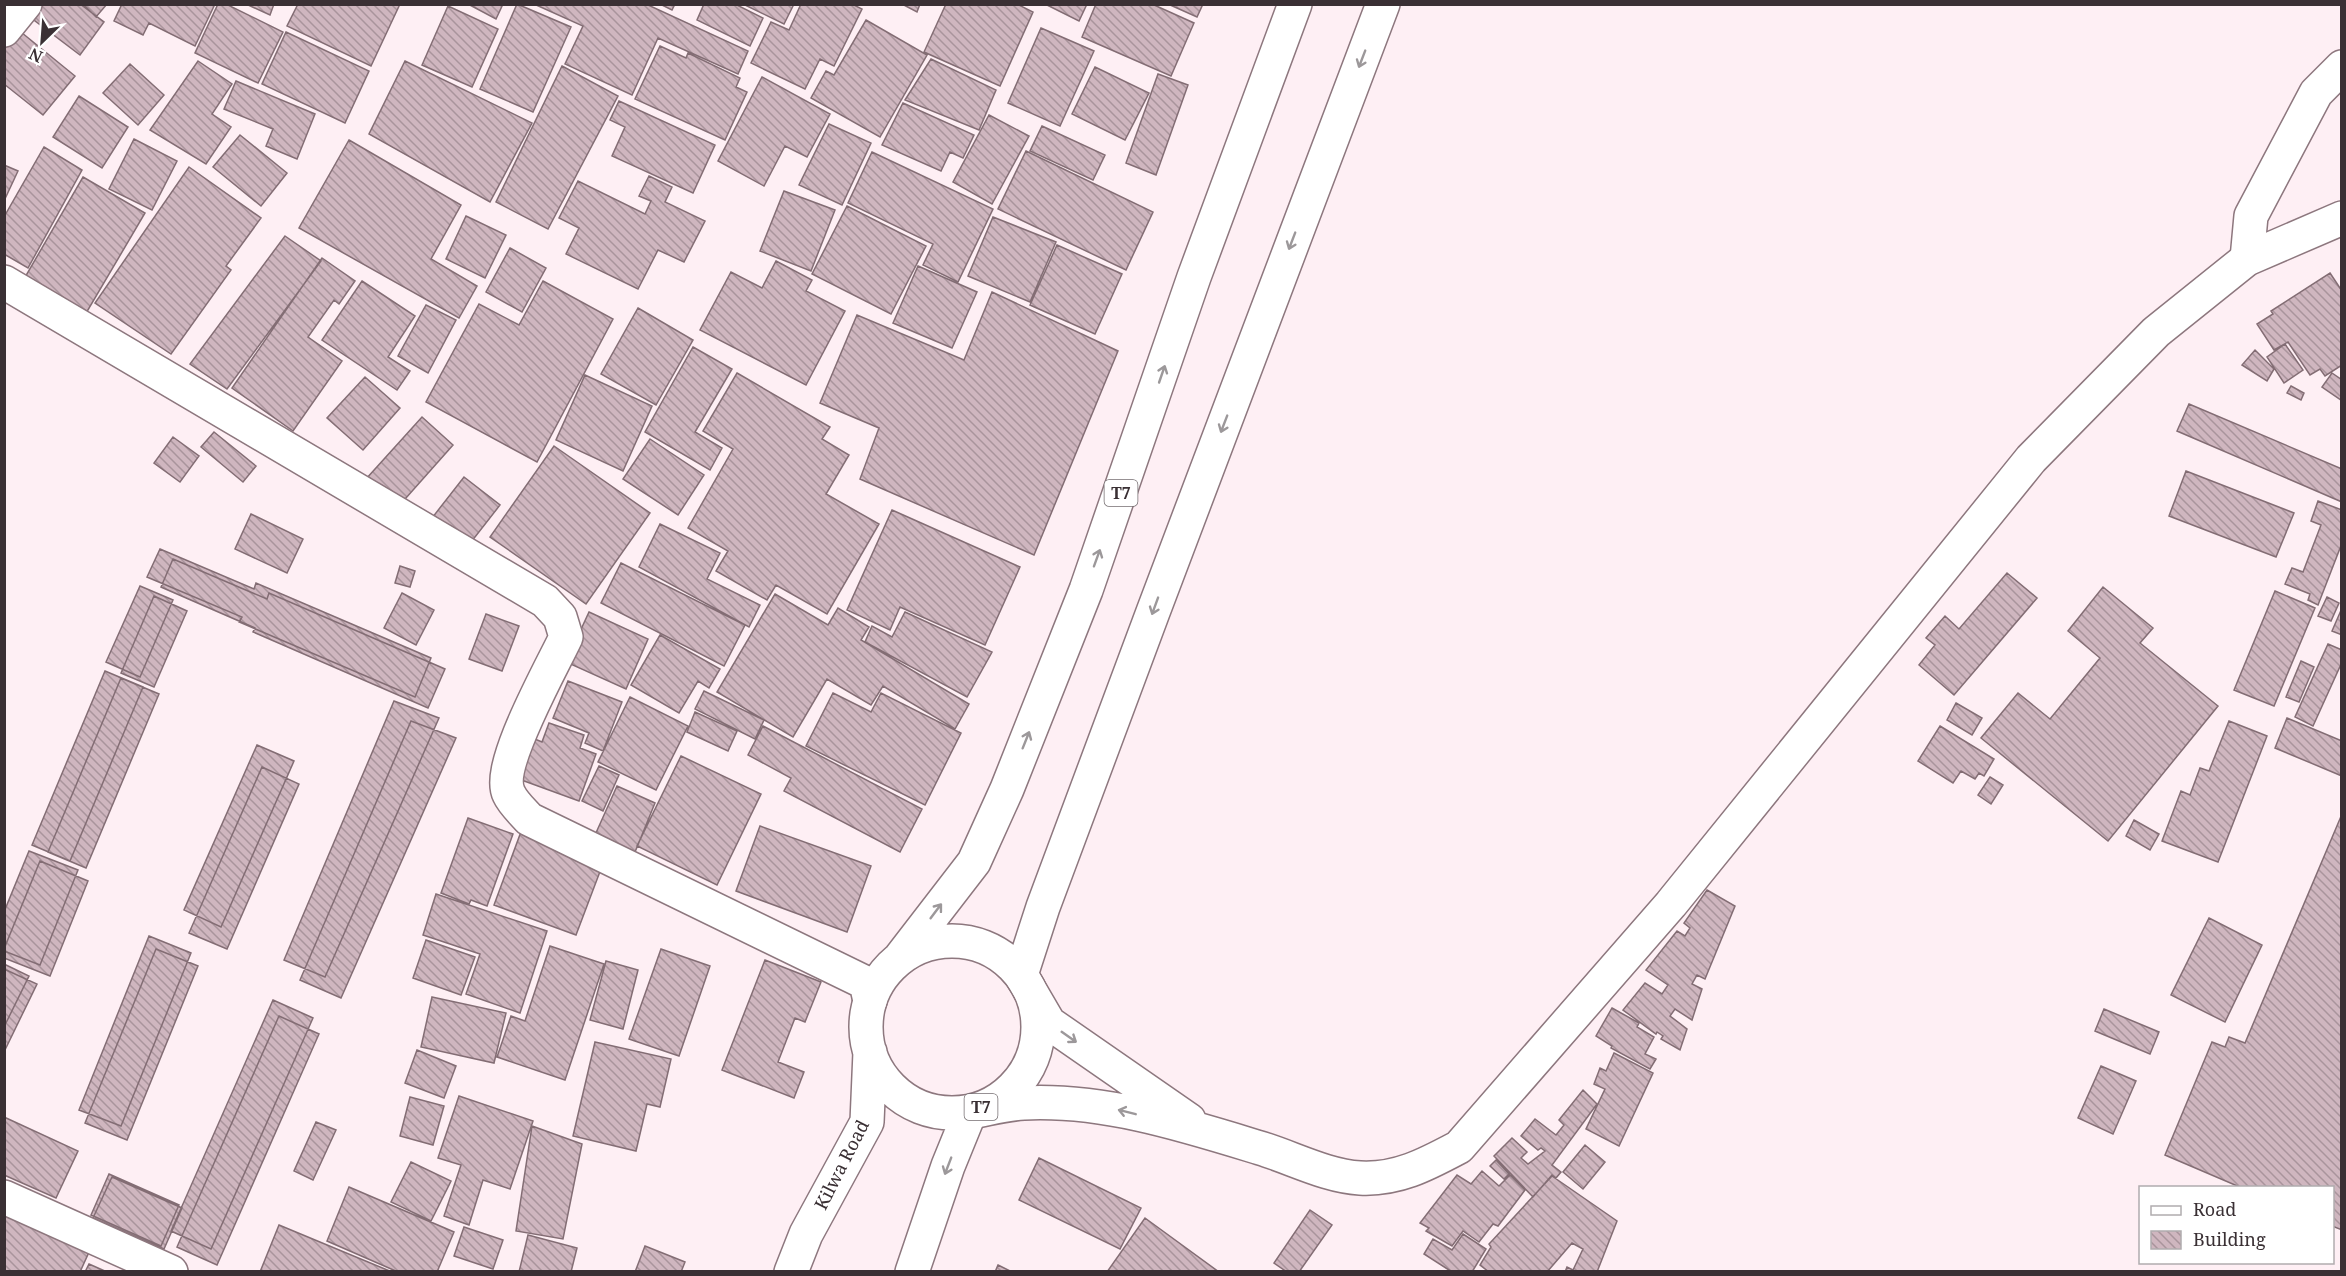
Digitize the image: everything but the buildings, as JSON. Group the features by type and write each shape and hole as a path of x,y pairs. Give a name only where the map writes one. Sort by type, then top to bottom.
{"main road":[{"path":"4,30 25,4"},
{"name":"T7","path":"900,958 923,946 947,941 996,952 1021,975 1035,999 1039,1036 1028,1071 1004,1098 970,1112 938,1113 908,1102 884,1081 870,1052 866,1026 870,1001 882,977 900,958 974,862 1007,789 1086,590 1198,266 1295,4"},
{"path":"1204,1131 1049,1023 1021,975 1153,612 1383,4"},
{"path":"2247,259 2251,216 2316,93 2342,68"},
{"path":"970,1112 1024,1103 1112,1108 1204,1131 1274,1152 1326,1172 1361,1178 1412,1172 1459,1147 1671,904 2031,459 2156,332 2247,259 2342,218"},
{"path":"4,282 545,602 560,617 566,637 512,751 506,772 508,794 529,819 866,983 870,1001"},
{"name":"Kilwa Road","path":"791,1272 806,1234 867,1122 870,1052"},
{"name":"T7","path":"912,1272 944,1176 970,1112"},
{"path":"4,1197 171,1272"}]}
